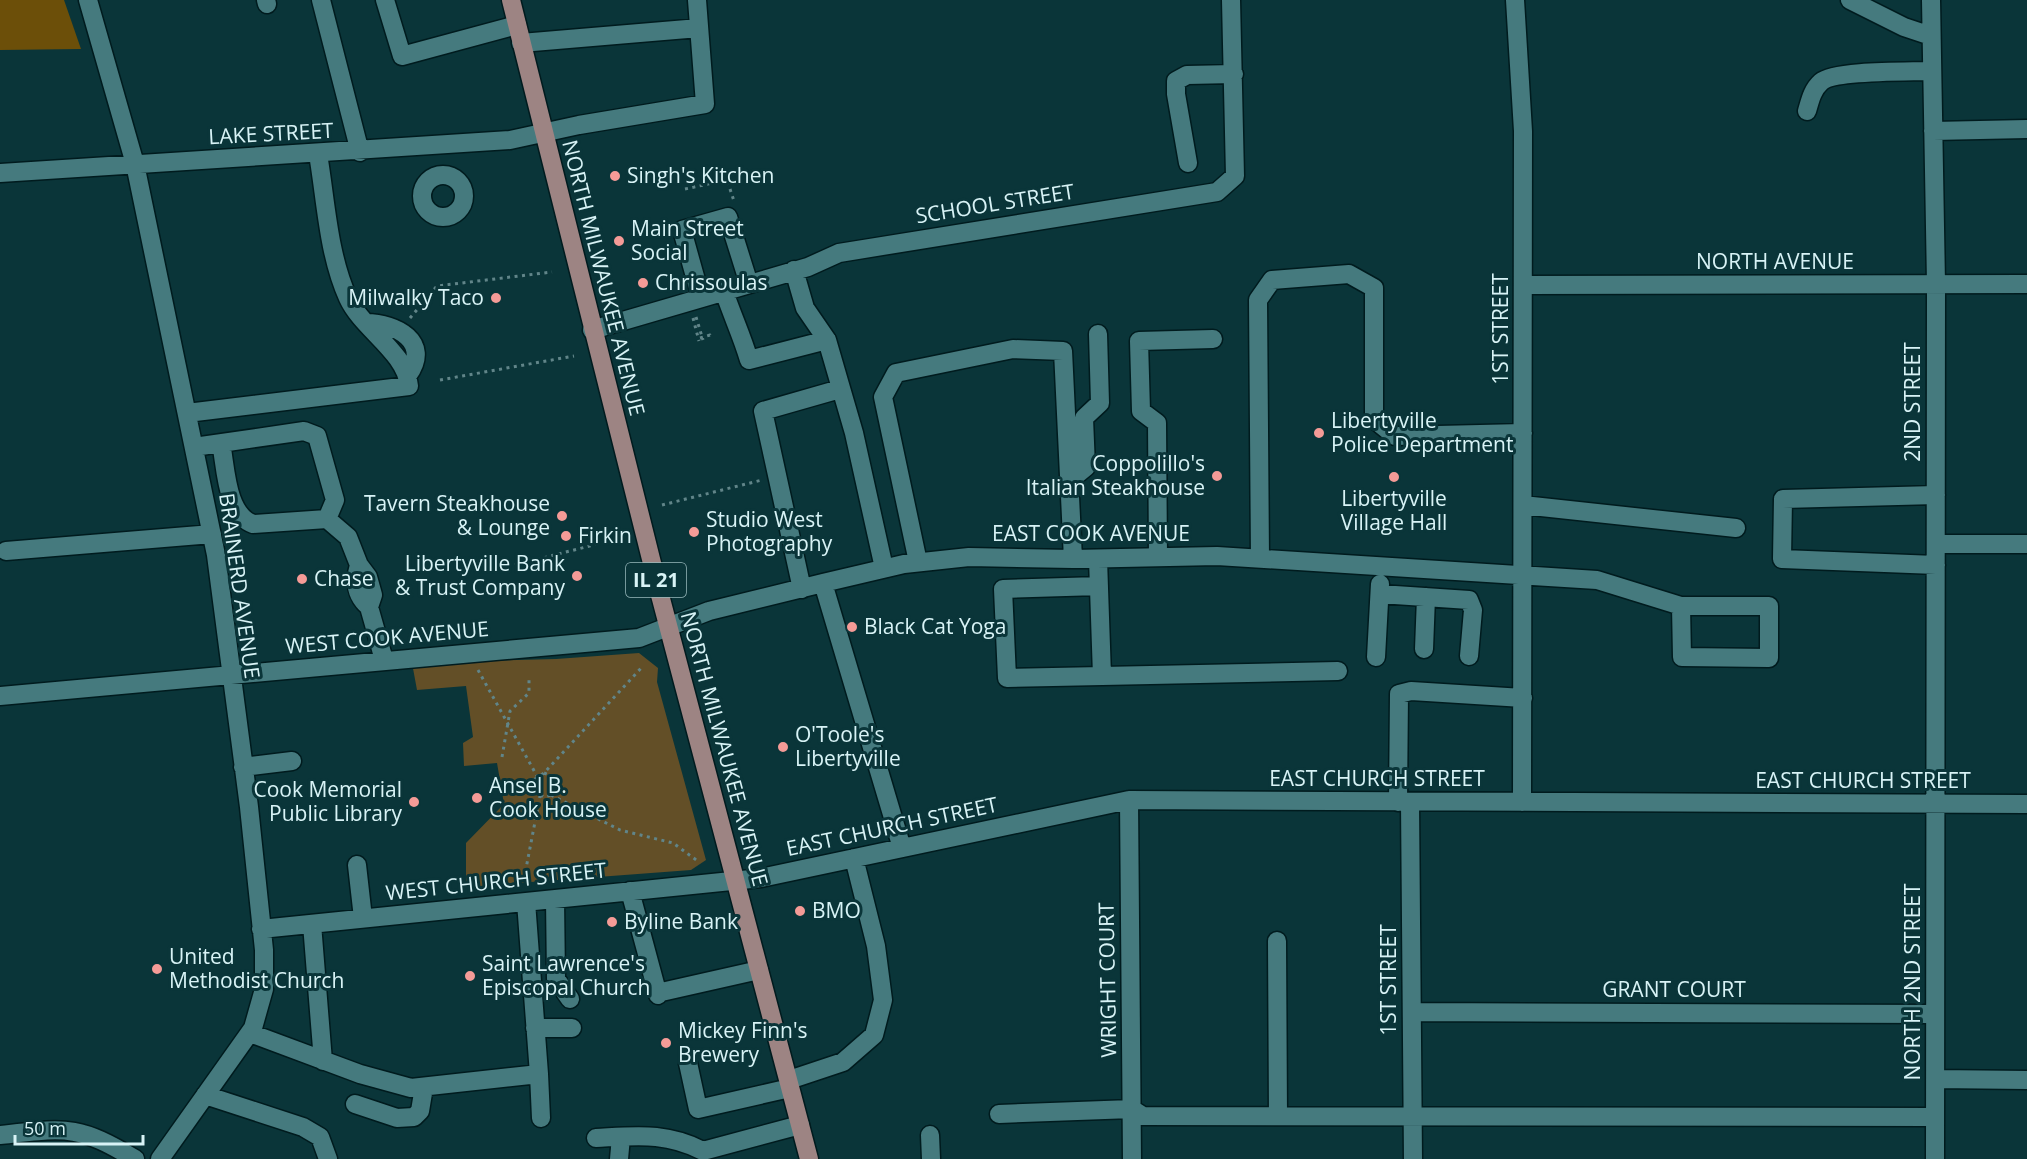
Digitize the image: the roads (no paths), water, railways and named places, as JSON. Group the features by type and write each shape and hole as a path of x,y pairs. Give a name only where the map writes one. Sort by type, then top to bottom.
{"main road":[{"name":"NORTH MILWAUKEE AVENUE","path":"511,0 668,626 809,1159"}],"street":[{"name":"BRAINERD AVENUE","path":"88,0 135,164 212,534 243,767 261,929 264,989 260,1009 250,1033 160,1159"},
{"path":"321,0 360,152"},
{"path":"385,0 402,56 519,34 699,28 697,0"},
{"name":"SCHOOL STREET","path":"592,330 794,270 839,253 1217,192 1235,176 1231,0"},
{"name":"1ST STREET","path":"1515,0 1523,131 1522,802"},
{"path":"1850,0 1904,27 1931,36"},
{"name":"2ND STREET","path":"1931,0 1936,284 1935,804"},
{"name":"LAKE STREET","path":"0,173 360,152 510,140 705,104 699,28"},
{"path":"1807,111 1814,90 1822,80 1870,73 1932,72"},
{"path":"1188,163 1176,94 1176,81 1187,75 1234,74"},
{"path":"1933,131 2027,129"},
{"path":"432,146 437,176"},
{"path":"187,413 269,395 410,386 408,375 398,359 349,301 340,280 318,154"},
{"path":"701,298 682,230 728,217 749,284"},
{"path":"794,270 805,308 827,340 854,433 884,568"},
{"path":"1260,559 1258,300 1272,280 1349,274 1374,288 1374,418 1395,436 1523,433"},
{"name":"NORTH AVENUE","path":"1523,285 2027,284"},
{"path":"724,291 731,314 738,323 749,360 827,340"},
{"path":"1070,481 1086,467 1084,418 1100,403 1098,334"},
{"path":"1158,557 1157,423 1141,411 1139,341 1213,339"},
{"path":"918,562 883,397 896,373 1013,349 1063,351 1073,560"},
{"path":"802,589 763,411 840,389"},
{"path":"194,447 304,431 317,436 335,500 327,519"},
{"path":"221,443 235,511 243,521 253,524 327,519 348,537 359,565 368,577 373,595 369,607 384,660"},
{"path":"203,492 230,488"},
{"path":"1936,495 1783,499 1782,559 1936,565"},
{"path":"1523,505 1736,528"},
{"path":"6,551 212,534"},
{"path":"1936,544 2027,544"},
{"name":"EAST COOK AVENUE","path":"668,626 709,611 884,568 918,562 969,557 1073,560 1217,556 1597,580 1682,606 1769,606 1769,658 1682,657 1682,606"},
{"path":"1098,559 1102,676"},
{"path":"1376,657 1382,567"},
{"path":"823,583 902,848"},
{"path":"1099,586 1003,589 1007,678 1338,671"},
{"path":"1380,594 1469,600 1473,610 1469,656"},
{"path":"1424,649 1426,597"},
{"name":"WEST COOK AVENUE","path":"0,696 639,638 668,626"},
{"name":"1ST STREET","path":"1413,1159 1412,1011 1399,694 1411,692 1523,698"},
{"path":"243,767 292,761"},
{"name":"EAST CHURCH STREET","path":"736,881 1129,800 2027,804"},
{"name":"WRIGHT COURT","path":"1129,800 1132,1159"},
{"name":"NORTH 2ND STREET","path":"1935,804 1935,1159"},
{"path":"688,1063 698,1108 790,1084 843,1062 874,1035 883,1000 876,946 854,858"},
{"path":"357,865 363,918"},
{"name":"WEST CHURCH STREET","path":"261,929 736,881"},
{"path":"630,891 658,994 759,970"},
{"path":"555,899 556,979 570,999"},
{"path":"526,902 541,1118"},
{"path":"312,924 323,1061"},
{"path":"1277,941 1278,1116"},
{"name":"GRANT COURT","path":"1412,1011 1935,1014"},
{"path":"535,1028 572,1028"},
{"path":"250,1033 323,1061 405,1086 424,1087 539,1074"},
{"path":"1935,1079 2027,1080"},
{"path":"355,1104 398,1118 414,1117 420,1111 424,1087"},
{"path":"205,1095 303,1127 320,1137 328,1159"},
{"path":"999,1114 1132,1109 1143,1116 1935,1117"},
{"path":"596,1138 656,1135 682,1140 703,1151 800,1125"},
{"path":"0,1135 61,1129 81,1131 100,1138 135,1159"},
{"path":"930,1135 931,1159"},
{"path":"619,1159 621,1137"}],"place":[{"name":"Singh's Kitchen","path":"615,176"},
{"name":"Main Street Social","path":"619,241"},
{"name":"Chrissoulas","path":"643,283"},
{"name":"Milwalky Taco","path":"496,298"},
{"name":"Libertyville Police Department","path":"1319,433"},
{"name":"Coppolillo's Italian Steakhouse","path":"1217,476"},
{"name":"Libertyville Village Hall","path":"1394,477"},
{"name":"Tavern Steakhouse & Lounge","path":"562,516"},
{"name":"Studio West Photography","path":"694,532"},
{"name":"Firkin","path":"566,536"},
{"name":"Libertyville Bank & Trust Company","path":"577,576"},
{"name":"Chase","path":"302,579"},
{"name":"Black Cat Yoga","path":"852,627"},
{"name":"O'Toole's Libertyville","path":"783,747"},
{"name":"Ansel B. Cook House","path":"477,798"},
{"name":"Cook Memorial Public Library","path":"414,802"},
{"name":"BMO","path":"800,911"},
{"name":"Byline Bank","path":"612,922"},
{"name":"United Methodist Church","path":"157,969"},
{"name":"Saint Lawrence's Episcopal Church","path":"470,976"},
{"name":"Mickey Finn's Brewery","path":"666,1043"}]}
